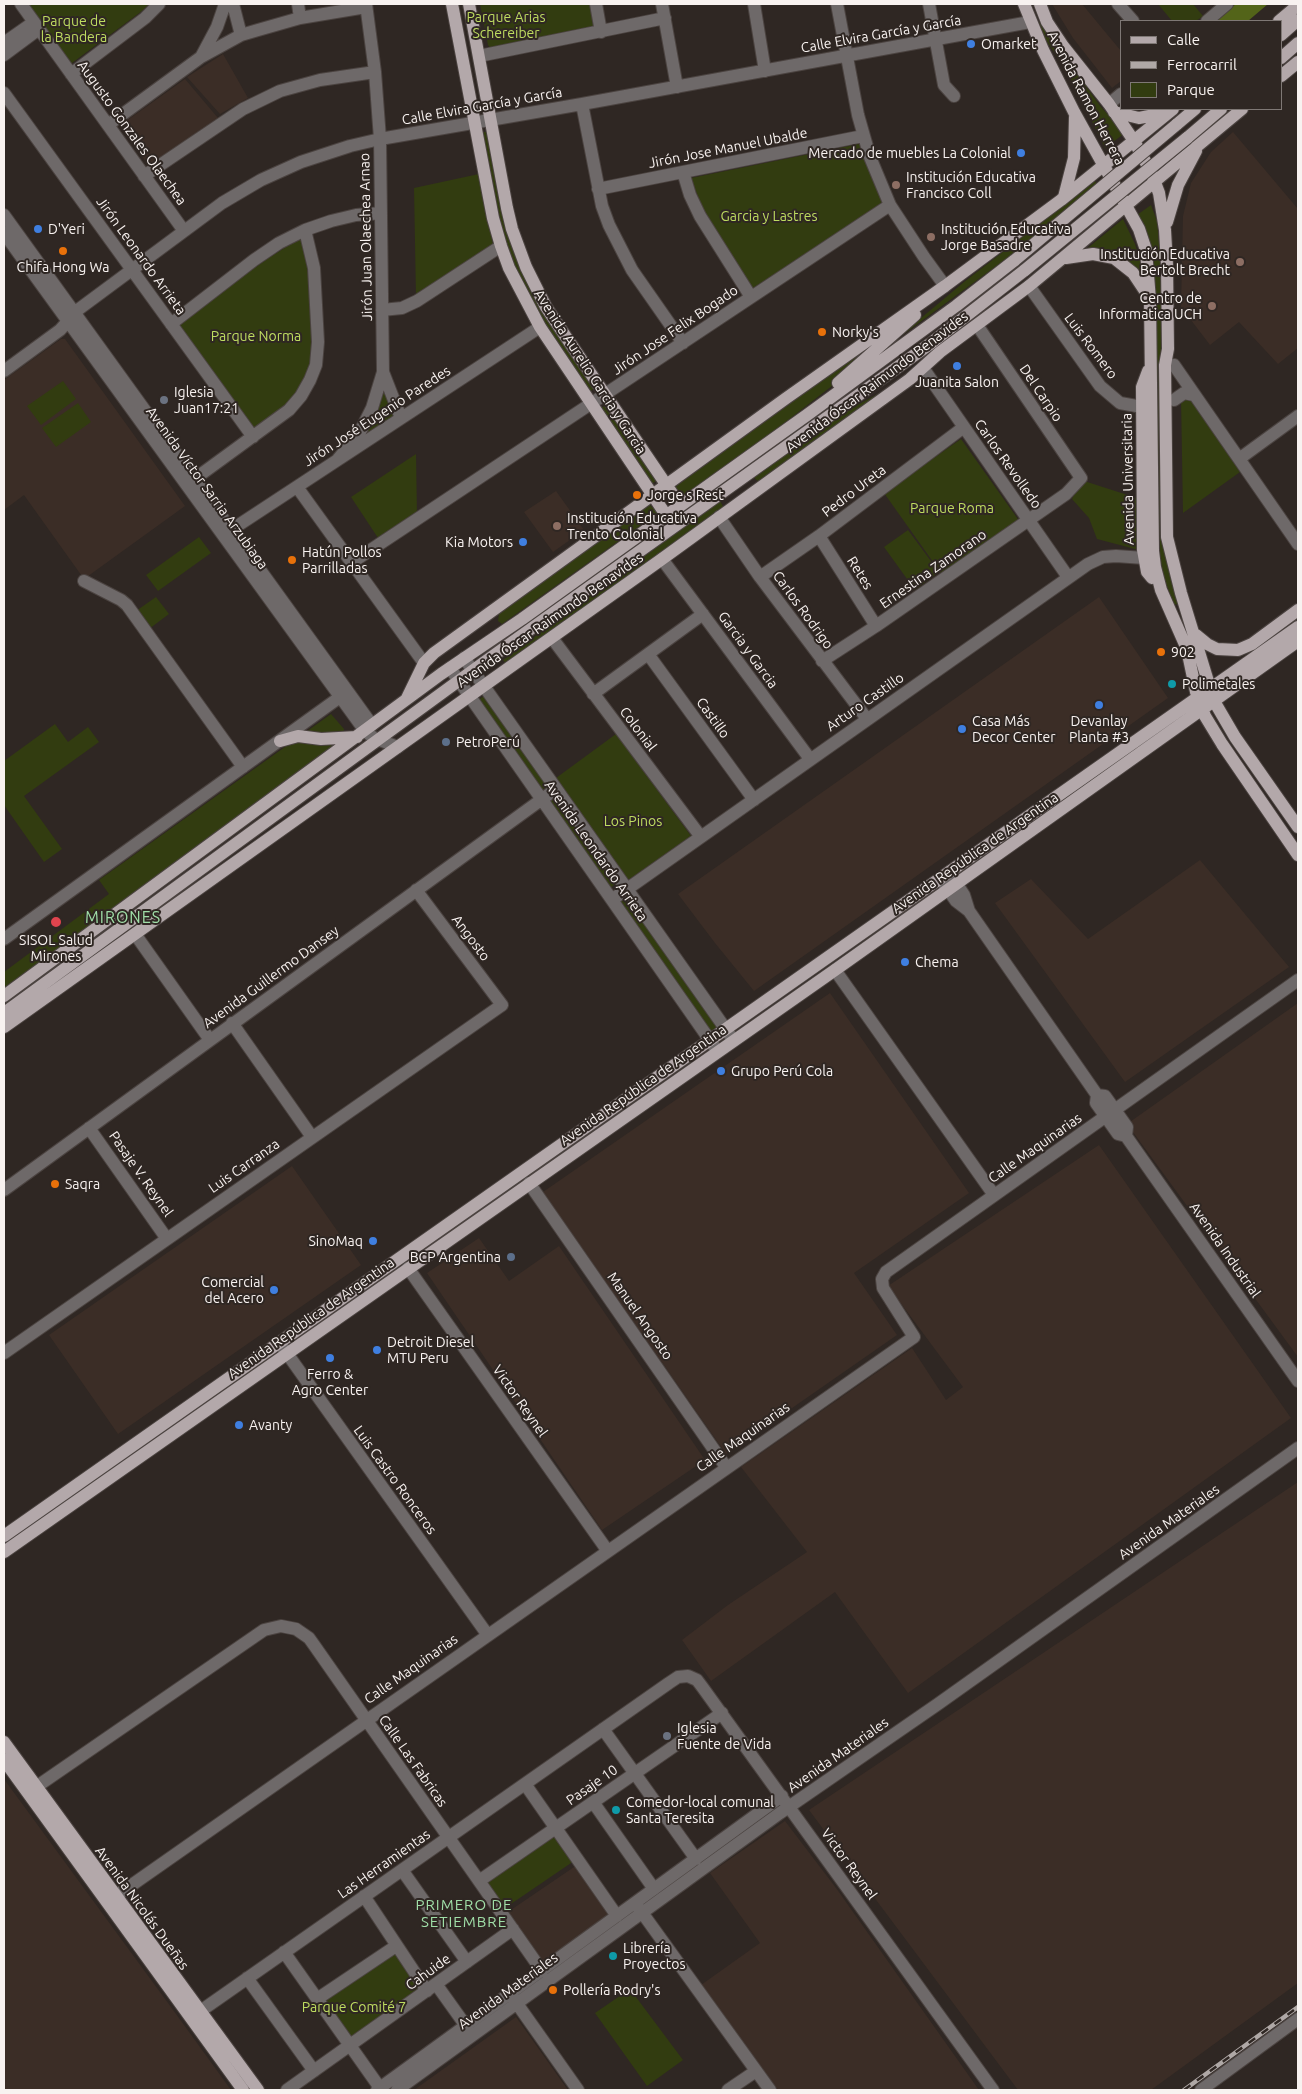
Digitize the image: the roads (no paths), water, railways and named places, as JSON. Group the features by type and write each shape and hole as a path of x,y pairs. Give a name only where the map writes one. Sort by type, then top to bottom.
{"main road":[{"name":"Avenida Aurelio Garcia y Garcia","path":"452,4 500,246 518,288 540,326 666,515"},
{"name":"Avenida Aurelio Garcia y Garcia","path":"469,4 512,229 526,267 546,307 680,505"},
{"name":"Avenida Ramon Herrera","path":"1024,4 1030,22 1074,112 1126,205"},
{"name":"Avenida Ramon Herrera","path":"1040,4 1047,22 1057,38 1134,141"},
{"path":"1279,20 1298,5"},
{"path":"1282,34 1298,20"},
{"path":"1282,57 1298,43"},
{"path":"1282,75 1298,62"},
{"path":"1111,108 1136,117 1145,118 1170,112"},
{"name":"Avenida Óscar Raimundo Benavides","path":"4,996 450,668 522,619 956,306 1194,110"},
{"name":"Avenida Óscar Raimundo Benavides","path":"4,1013 459,681 930,344 1025,270 1220,110"},
{"name":"Avenida Óscar Raimundo Benavides","path":"4,1027 552,638 923,368 940,352 1029,286 1241,110"},
{"path":"1074,112 1074,158 1062,198 1078,198 1089,205 1093,211 1095,221 1091,235"},
{"path":"1170,112 1163,132 1167,142 1175,149 1190,152"},
{"name":"Avenida Óscar Raimundo Benavides","path":"406,700 424,664 434,654 945,286 1062,198 1170,112"},
{"path":"1134,141 1155,181 1166,230 1168,350 1165,365 1167,537 1212,695 1235,737 1298,827"},
{"path":"1166,230 1178,185 1187,165 1202,142"},
{"name":"Avenida Universitaria","path":"1126,205 1139,229 1146,250 1150,300 1153,551 1161,590 1187,649 1200,704 1222,744 1298,855"},
{"path":"1060,260 1083,254 1098,254 1114,258 1133,273 1150,300"},
{"path":"807,415 838,383 945,286"},
{"path":"1168,350 1174,365 1175,536 1172,554"},
{"path":"829,415 940,352"},
{"name":"Avenida Universitaria","path":"1151,364 1142,387 1144,558 1147,572 1161,590"},
{"path":"1170,610 1185,605"},
{"path":"1195,634 1213,647 1231,651 1244,648 1268,640 1298,610"},
{"name":"Avenida República de Argentina","path":"1212,695 1268,640 1298,627"},
{"name":"Avenida República de Argentina","path":"730,1035 835,970 952,887 1212,695 1298,641"},
{"name":"Avenida República de Argentina","path":"4,1536 283,1348 730,1035 944,875 1200,704"},
{"path":"280,741 298,736 321,739 365,731"},
{"path":"286,808 337,791"},
{"name":"Avenida República de Argentina","path":"4,1552 283,1348 408,1268 530,1183 714,1046"},
{"name":"Avenida Nicolás Dueñas","path":"4,1742 116,1896 151,1955"},
{"name":"Avenida Nicolás Dueñas","path":"4,1760 195,2015 243,2090"},
{"name":"Avenida Nicolás Dueñas","path":"195,2015 258,2090"}],"street":[{"name":"Augusto Gonzales Olaechea","path":"21,4 184,231"},
{"path":"71,74 145,18 158,4"},
{"path":"201,57 217,27 225,4"},
{"path":"233,4 241,35"},
{"path":"298,4 300,18"},
{"path":"596,4 601,32"},
{"path":"662,4 677,87"},
{"path":"754,4 765,71"},
{"path":"838,4 863,136 870,157 890,205 945,286"},
{"path":"929,4 944,85 954,96"},
{"path":"1118,4 1132,20"},
{"path":"1207,20 1227,4"},
{"path":"108,125 201,57 241,35 300,18 366,5"},
{"name":"Jirón Juan Olaechea Arnao","path":"338,459 363,425 372,408 382,372 380,138 375,72 366,5"},
{"path":"478,56 665,18"},
{"name":"Calle Elvira García y García","path":"4,371 132,270 222,203 261,180 302,162 380,138 582,104 1030,22"},
{"path":"4,44 36,26"},
{"path":"4,55 36,26"},
{"path":"144,176 243,109 280,91 320,80 375,72"},
{"name":"Jirón Leonardo Arrieta","path":"4,93 253,437"},
{"path":"1111,108 1120,95"},
{"path":"582,104 598,189 609,226 632,270 683,343"},
{"name":"Jirón Jose Manuel Ubalde","path":"598,189 863,136"},
{"path":"683,172 690,195 700,216 751,297"},
{"name":"Jirón Jose Felix Bogado","path":"351,563 890,205"},
{"path":"171,324 279,243 305,230 331,221 356,215 381,213"},
{"name":"Avenida Víctor Sarria Arzubiaga","path":"4,215 72,318 365,731 379,740 398,747"},
{"path":"190,482 289,410 301,396 316,365 318,342 316,286 305,230"},
{"name":"Avenida Víctor Sarria Arzubiaga","path":"4,233 72,318"},
{"path":"382,310 402,308 417,301 500,246"},
{"name":"Luis Romero","path":"1029,286 1100,386 1120,403 1142,407"},
{"name":"Jirón José Eugenio Paredes","path":"231,530 540,326"},
{"name":"Del Carpio","path":"976,326 1081,478"},
{"path":"1174,365 1298,544"},
{"name":"Carlos Revolledo","path":"923,368 1068,577"},
{"path":"382,372 401,418"},
{"path":"1174,400 1184,393 1194,394"},
{"path":"1239,459 1298,416"},
{"name":"Pedro Ureta","path":"760,577 819,536 964,427"},
{"name":"Ernestina Zamorano","path":"822,661 876,626 1066,494 1081,478"},
{"name":"Avenida Víctor Sarria Arzubiaga","path":"190,482 231,530 365,731"},
{"path":"297,487 424,664"},
{"name":"Carlos Rodrigo","path":"719,517 760,577 867,719"},
{"name":"Retes","path":"819,536 876,626"},
{"name":"Arturo Castillo","path":"613,899 1088,564 1103,557 1144,558"},
{"name":"Garcia y Garcia","path":"662,559 810,759"},
{"path":"84,581 127,605 243,767"},
{"path":"593,694 703,614"},
{"name":"Colonial","path":"552,638 701,837"},
{"name":"Castillo","path":"648,654 754,800"},
{"name":"Avenida Leondardo Arrieta","path":"464,658 730,1035"},
{"name":"Avenida Leondardo Arrieta","path":"450,668 714,1046"},
{"path":"4,939 340,697"},
{"name":"Avenida Guillermo Dansey","path":"4,1190 556,790"},
{"name":"Avenida Industrial","path":"944,875 962,907 969,911 1097,1095 1105,1096 1111,1114 1127,1128 1126,1136 1298,1381"},
{"name":"Angosto","path":"416,890 502,1005"},
{"path":"135,934 210,1040"},
{"path":"835,970 994,1195"},
{"name":"Calle Maquinarias","path":"116,1896 914,1336 887,1297 883,1288 882,1279 886,1272 1298,980"},
{"name":"Luis Carranza","path":"4,1353 502,1005"},
{"path":"232,1023 312,1137"},
{"name":"Pasaje V. Reynel","path":"89,1128 168,1238"},
{"name":"Manuel Angosto","path":"530,1183 726,1467"},
{"name":"Victor Reynel","path":"408,1268 607,1550"},
{"name":"Luis Castro Ronceros","path":"283,1348 487,1634"},
{"name":"Avenida Materiales","path":"379,2089 466,2026 513,1999 542,1971 617,1916 639,1908 654,1889 696,1859 946,1698 1298,1448"},
{"name":"Calle Las Fabricas","path":"36,1787 256,1635 273,1627 289,1627 309,1638 542,1971"},
{"name":"Victor Reynel","path":"669,1683 678,1677 688,1676 697,1680 993,2090"},
{"name":"Las Herramientas","path":"195,2015 669,1683"},
{"name":"Pasaje 10","path":"478,1881 722,1713"},
{"path":"603,1729 696,1859"},
{"path":"524,1784 617,1916"},
{"path":"593,1802 654,1889"},
{"name":"Avenida Materiales","path":"397,2090 513,1999 786,1802"},
{"path":"402,1870 467,1962"},
{"path":"364,1896 396,1946 466,2026"},
{"path":"639,1908 770,2090"},
{"name":"Cahuide","path":"287,2090 512,1929"},
{"path":"318,1999 396,1946"},
{"path":"284,1952 379,2089"},
{"path":"247,1978 314,2071"},
{"path":"513,1999 578,2090"},
{"path":"1201,2090 1298,2019"},
{"path":"728,2090 756,2070"}],"railway":[{"path":"1184,2090 1298,2007"}],"place":[{"name":"Omarket","path":"971,44"},
{"name":"Mercado de muebles La Colonial","path":"1021,153"},
{"name":"Institución Educativa Francisco Coll","path":"896,185"},
{"name":"D'Yeri","path":"38,229"},
{"name":"Institución Educativa Jorge Basadre","path":"931,237"},
{"name":"Chifa Hong Wa","path":"63,251"},
{"name":"Institución Educativa Bertolt Brecht","path":"1240,262"},
{"name":"Centro de Informatica UCH","path":"1212,306"},
{"name":"Norky's","path":"822,332"},
{"name":"Juanita Salon","path":"957,366"},
{"name":"Iglesia Juan17:21","path":"164,400"},
{"name":"Jorge s Rest","path":"637,495"},
{"name":"Institución Educativa Trento Colonial","path":"557,526"},
{"name":"Kia Motors","path":"523,542"},
{"name":"Hatún Pollos Parrilladas","path":"292,560"},
{"name":"902","path":"1161,652"},
{"name":"Polimetales","path":"1172,684"},
{"name":"Devanlay Planta #3","path":"1099,705"},
{"name":"Casa Más Decor Center","path":"962,729"},
{"name":"PetroPerú","path":"446,742"},
{"name":"SISOL Salud Mirones","path":"56,922"},
{"name":"Chema","path":"905,962"},
{"name":"Grupo Perú Cola","path":"721,1071"},
{"name":"Saqra","path":"55,1184"},
{"name":"SinoMaq","path":"373,1241"},
{"name":"BCP Argentina","path":"511,1257"},
{"name":"Comercial del Acero","path":"274,1290"},
{"name":"Detroit Diesel MTU Peru","path":"377,1350"},
{"name":"Ferro & Agro Center","path":"330,1358"},
{"name":"Avanty","path":"239,1425"},
{"name":"Iglesia Fuente de Vida","path":"667,1736"},
{"name":"Comedor-local comunal Santa Teresita","path":"616,1810"},
{"name":"Librería Proyectos","path":"613,1956"},
{"name":"Pollería Rodry's","path":"553,1990"}],"district":[{"name":"MIRONES","path":"123,918"},
{"name":"PRIMERO DE SETIEMBRE","path":"464,1914"}],"park label":[{"name":"Parque Arias Schereiber","path":"506,25"},
{"name":"Parque de la Bandera","path":"74,30"},
{"name":"Garcia y Lastres","path":"769,216"},
{"name":"Parque Norma","path":"256,336"},
{"name":"Parque Roma","path":"952,508"},
{"name":"Los Pinos","path":"633,821"},
{"name":"Parque Comité 7","path":"354,2007"}]}
